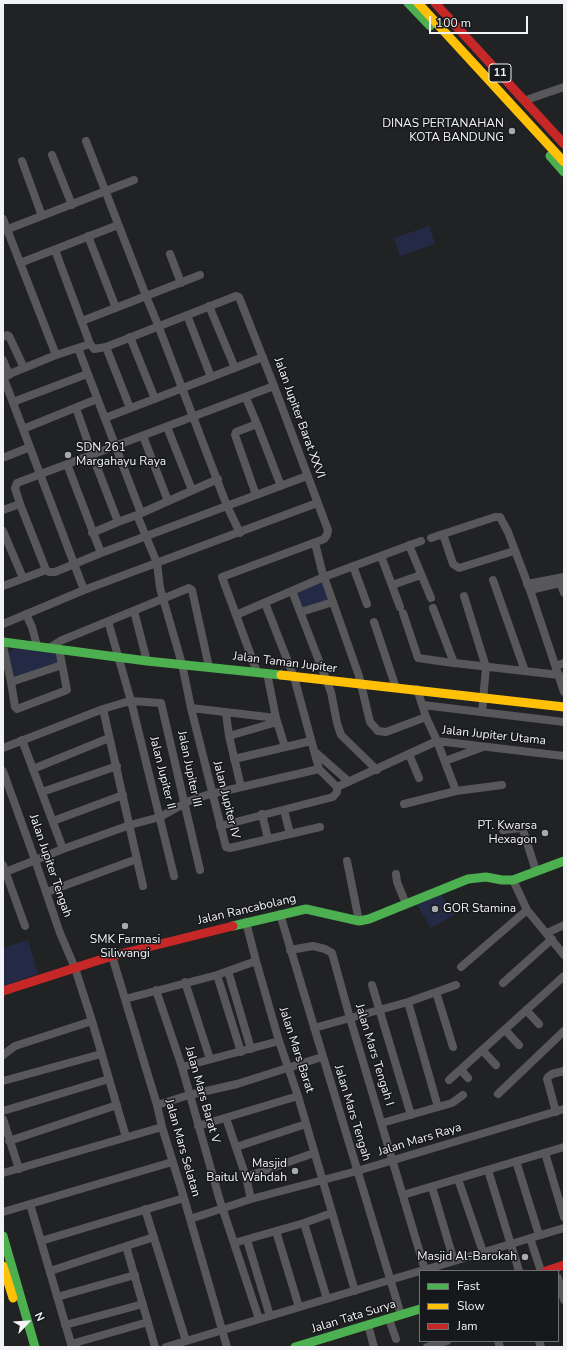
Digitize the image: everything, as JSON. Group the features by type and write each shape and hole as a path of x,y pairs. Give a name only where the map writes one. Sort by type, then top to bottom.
{"main road":[{"path":"408,3 564,172"},
{"name":"11","path":"418,3 564,162"},
{"name":"11","path":"435,3 453,20 564,144"},
{"path":"440,3 453,20 564,137"},
{"path":"487,78 496,98"},
{"name":"Jalan Taman Jupiter","path":"4,644 37,646 118,658 417,689 564,707"},
{"path":"359,921 369,919 472,878 486,877 502,880 513,880 564,861"},
{"name":"Jalan Rancabolang","path":"3,991 112,956 306,909 359,921"},
{"path":"3,1236 35,1347"},
{"path":"3,1266 27,1347"},
{"name":"Jalan Tata Surya","path":"295,1347 419,1309"}],"street":[{"path":"529,99 564,87"},
{"path":"86,141 218,479 227,506 240,533"},
{"path":"52,155 72,205"},
{"path":"22,161 42,216"},
{"path":"5,230 134,180"},
{"path":"3,218 5,230 20,263 56,355"},
{"path":"20,263 118,225"},
{"path":"88,236 116,308"},
{"path":"55,250 90,344 94,349 106,347 158,325 209,306 235,368"},
{"path":"170,254 181,283"},
{"path":"82,321 200,275"},
{"name":"Jalan Jupiter Barat XXVI","path":"209,306 236,296 239,297 328,530 324,539 315,543"},
{"path":"187,315 211,377"},
{"path":"3,337 7,335 9,336 24,368"},
{"path":"130,337 155,399"},
{"path":"5,378 24,368 56,355 90,344"},
{"path":"106,347 130,408"},
{"name":"Jalan Jupiter IV","path":"78,348 116,446 155,564 163,599 182,664 191,708 226,847 228,848 320,827"},
{"path":"105,418 263,357"},
{"path":"3,360 5,378 13,402 84,590"},
{"path":"13,402 87,374"},
{"path":"274,386 246,398 92,454 17,484 15,486 20,504 46,570 52,573 101,553 307,476"},
{"path":"246,398 281,486"},
{"path":"23,429 97,399"},
{"path":"76,408 118,522"},
{"path":"256,495 235,435 236,432 257,424"},
{"path":"167,427 192,490"},
{"path":"143,436 168,501"},
{"path":"5,457 30,448"},
{"path":"67,464 92,533 101,553"},
{"path":"92,533 218,479"},
{"path":"3,624 84,590 317,503"},
{"path":"3,510 20,504"},
{"path":"431,538 498,516 500,518 508,532 514,551 560,664 559,675 564,692"},
{"path":"3,531 22,578"},
{"path":"443,534 453,564 459,568 514,551"},
{"path":"236,615 324,577 421,541"},
{"path":"285,747 262,672 236,615 222,577 315,543 324,577 359,676 370,722 378,731 386,732 426,717"},
{"path":"409,545 430,596"},
{"path":"381,556 402,610 417,657 454,663 559,675"},
{"path":"353,566 367,604"},
{"path":"3,586 46,570"},
{"path":"392,585 421,575"},
{"path":"493,580 525,671"},
{"path":"529,587 562,580 564,592"},
{"path":"49,648 60,641 189,588 192,590 209,667"},
{"path":"292,591 327,680 341,735 377,770"},
{"path":"464,596 486,667 482,712"},
{"path":"301,612 333,602"},
{"path":"265,603 294,677 319,769 338,787"},
{"path":"433,608 454,663"},
{"path":"134,611 146,661"},
{"path":"26,614 33,629 37,646"},
{"name":"Jalan Jupiter II","path":"108,621 131,701 174,876"},
{"path":"374,622 396,688"},
{"path":"4,644 15,707 17,709 67,690 59,649"},
{"path":"11,682 62,665"},
{"path":"417,689 426,717 456,791"},
{"path":"3,748 103,709 131,701"},
{"name":"Jalan Jupiter III","path":"131,701 162,704 200,870"},
{"path":"423,705 564,722"},
{"path":"191,708 277,720"},
{"path":"103,709 143,886"},
{"path":"226,713 229,736 241,787"},
{"path":"229,736 277,720"},
{"path":"33,769 109,738"},
{"path":"22,740 63,849"},
{"path":"234,759 311,741"},
{"name":"Jalan Jupiter Utama","path":"220,826 333,797 337,792 338,787 348,781 377,770 437,741 564,756"},
{"path":"445,761 485,746"},
{"path":"314,751 348,781"},
{"path":"409,754 419,778"},
{"path":"42,792 117,766"},
{"path":"25,926 4,870 36,860 130,825 160,816 184,805 191,805 208,798 212,794 319,769"},
{"name":"Jalan Jupiter Tengah","path":"3,771 36,860 60,933 92,1021 126,1137"},
{"path":"404,804 456,791 502,785"},
{"path":"53,821 123,795"},
{"path":"284,810 290,834"},
{"path":"262,814 268,839"},
{"path":"503,830 521,828 523,830 536,871"},
{"path":"47,892 137,859"},
{"path":"347,861 359,921"},
{"path":"396,874 397,882 406,904"},
{"path":"513,880 527,910 564,955"},
{"path":"460,967 527,910"},
{"name":"Jalan Mars Tengah","path":"280,916 400,1315"},
{"name":"Jalan Mars Barat","path":"247,924 279,1041 298,1096 355,1291"},
{"path":"503,983 549,936 564,926"},
{"name":"Jalan Mars Tengah I","path":"290,950 313,946 330,951 333,955 350,1018 403,1195 422,1270"},
{"name":"Jalan Mars Selatan","path":"112,956 227,1347"},
{"path":"125,999 217,975 256,961"},
{"path":"228,971 251,1049"},
{"path":"217,975 241,1052"},
{"path":"449,1080 564,976"},
{"path":"186,982 210,1058"},
{"path":"372,985 410,1115"},
{"path":"314,1028 408,1002 456,985"},
{"name":"Jalan Mars Barat V","path":"156,990 182,1066 222,1208 259,1319"},
{"path":"436,992 453,1047"},
{"path":"408,1002 438,1107"},
{"path":"526,1010 539,1024"},
{"path":"3,1055 15,1046 92,1021"},
{"path":"505,1030 519,1045"},
{"path":"498,1094 564,1031"},
{"path":"182,1066 279,1041"},
{"path":"482,1050 496,1065"},
{"path":"3,1081 101,1054"},
{"path":"157,1105 189,1095 236,1084 322,1057"},
{"path":"461,1070 468,1078"},
{"path":"556,1112 547,1079 552,1074 564,1071"},
{"path":"3,1111 109,1079"},
{"path":"382,1123 452,1103 463,1095"},
{"path":"198,1126 298,1096"},
{"path":"9,1140 117,1105"},
{"name":"Jalan Mars Raya","path":"190,1219 251,1199 392,1161 564,1109"},
{"path":"226,1118 246,1177 251,1199"},
{"path":"3,1119 19,1169"},
{"path":"236,1147 306,1124"},
{"path":"3,1173 162,1127"},
{"path":"403,1195 564,1147"},
{"path":"246,1177 314,1153"},
{"path":"546,1153 564,1217"},
{"path":"516,1161 539,1235"},
{"path":"3,1212 172,1162"},
{"path":"488,1170 519,1270"},
{"path":"458,1179 483,1252"},
{"path":"432,1187 454,1261"},
{"path":"41,1241 184,1198"},
{"path":"30,1204 71,1345 148,1322"},
{"path":"145,1210 186,1342"},
{"path":"234,1243 304,1223 332,1213"},
{"path":"304,1223 327,1299"},
{"path":"425,1270 564,1228"},
{"path":"276,1231 299,1307"},
{"path":"50,1270 154,1237"},
{"path":"530,1238 541,1270"},
{"path":"247,1240 270,1316"},
{"path":"126,1246 155,1347"},
{"path":"166,1347 419,1272"},
{"path":"57,1297 135,1276"},
{"path":"559,1282 564,1300"},
{"path":"65,1325 143,1304"},
{"path":"389,1319 396,1339"},
{"path":"368,1325 374,1347"},
{"path":"427,1347 444,1342"}],"shaded area":[{"path":"429,226 435,244 400,256 394,238"},
{"path":"322,580 329,600 302,610 295,592"},
{"path":"15,647 56,651 58,663 14,678 8,654"},
{"name":"GOR Stamina","path":"440,893 454,915 431,928 416,903"},
{"path":"28,940 38,974 3,986 3,948"}],"traffic: fast":[{"path":"408,3 430,26"},
{"path":"550,156 564,172"},
{"path":"3,642 147,661 281,675"},
{"path":"233,926 306,909 359,921 369,919 468,879 486,877 502,880 513,880 564,861"},
{"path":"3,1236 35,1347"},
{"path":"295,1347 419,1309"}],"traffic: slow":[{"path":"418,3 564,162"},
{"path":"281,675 564,707"},
{"path":"3,1266 13,1298"}],"traffic: jam":[{"path":"435,3 564,144"},
{"path":"3,991 112,956 233,926"},
{"path":"549,1270 564,1265"}],"place":[{"name":"DINAS PERTANAHAN KOTA BANDUNG","path":"512,131"},
{"name":"SDN 261 Margahayu Raya","path":"68,455"},
{"name":"PT. Kwarsa Hexagon","path":"545,833"},
{"name":"GOR Stamina","path":"435,909"},
{"name":"SMK Farmasi Siliwangi","path":"125,926"},
{"name":"Masjid Baitul Wahdah","path":"295,1171"},
{"name":"Masjid Al-Barokah","path":"525,1257"}]}
